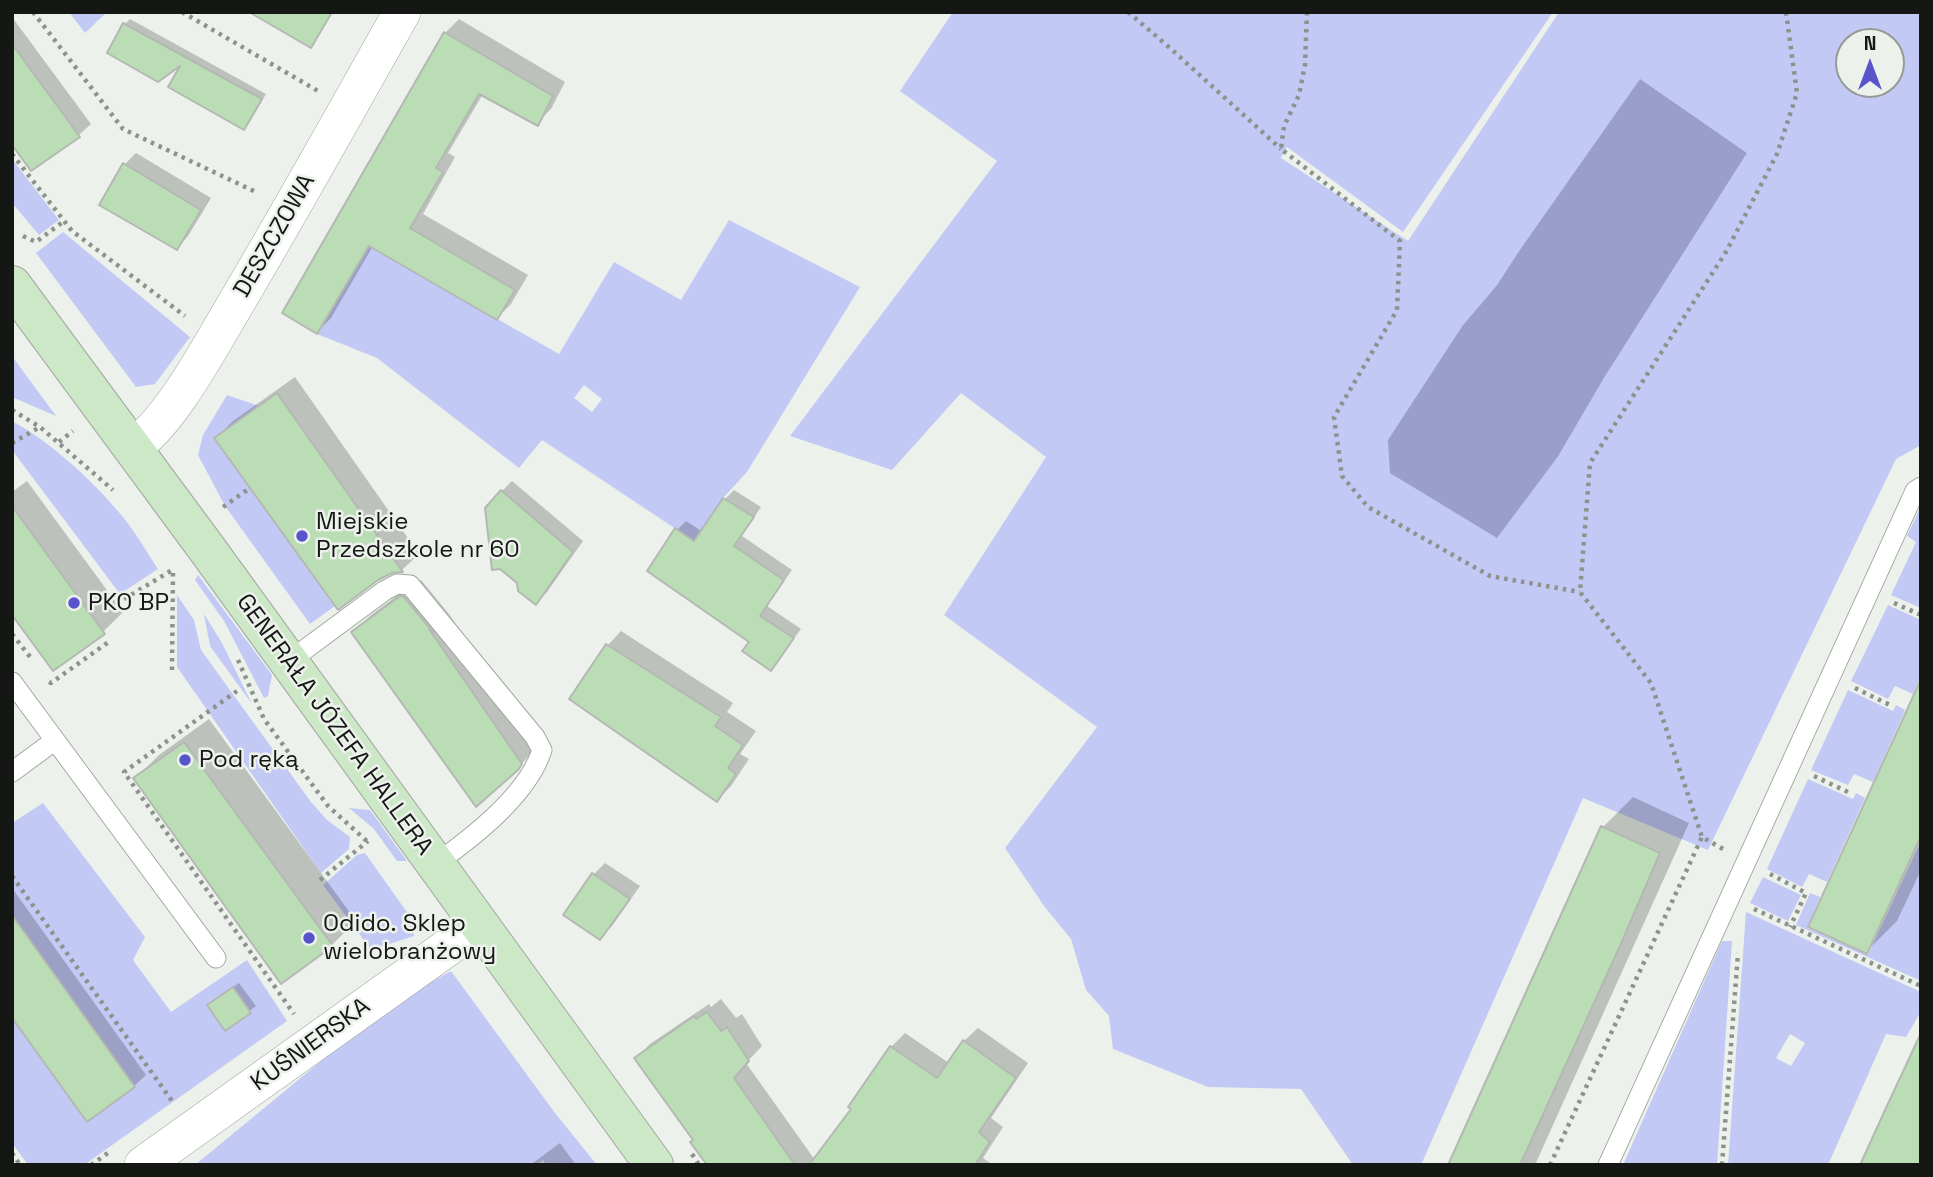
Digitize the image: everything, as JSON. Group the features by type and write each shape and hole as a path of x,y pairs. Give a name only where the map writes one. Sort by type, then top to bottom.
{"street":[{"name":"DESZCZOWA","path":"132,447 163,419 213,342 402,12"},
{"name":"GENERAŁA JÓZEFA HALLERA","path":"12,285 654,1165"},
{"name":"KUŚNIERSKA","path":"144,1165 479,925"}],"lane":[{"path":"1608,1165 1752,865 1915,491 1921,487"},
{"path":"288,662 384,590 397,584 411,585 535,737 542,750 537,765 494,820 435,864"},
{"path":"12,682 216,958"},
{"path":"12,772 54,741"}],"path":[{"path":"33,12 123,129 259,194 288,215"},
{"path":"183,12 348,109"},
{"path":"1128,12 1280,149 1400,241 1397,310 1334,417 1342,476 1368,507 1490,576 1580,592 1651,683 1702,837 1806,893 1790,926"},
{"path":"1280,149 1284,125 1299,95 1305,65 1307,12"},
{"path":"1580,592 1590,463 1726,252 1777,154 1797,93 1786,12"},
{"path":"23,236 36,242 64,221"},
{"path":"12,410 40,427 92,470 119,497"},
{"path":"12,443 40,427"},
{"path":"216,511 250,488"},
{"path":"165,559 181,581"},
{"path":"172,670 173,570"},
{"path":"1884,598 1921,615"},
{"path":"12,634 35,664"},
{"path":"43,673 51,683 110,641"},
{"path":"235,655 264,719 328,806 375,850"},
{"path":"1845,683 1890,705"},
{"path":"237,691 124,772 298,1020"},
{"path":"1804,772 1850,793"},
{"path":"1550,1165 1702,837"},
{"path":"320,880 368,841"},
{"path":"12,876 176,1106"},
{"path":"1744,904 1921,986"},
{"path":"1722,1165 1738,949"},
{"path":"12,1153 20,1165"}],"shaded area":[{"path":"69,12 107,12 85,33"},
{"path":"953,12 1553,12 1403,232 1287,147 1281,158 1408,241 1559,12 1921,12 1921,445 1896,459 1708,850 1583,798 1421,1165 1353,1165 1301,1089 1208,1087 1113,1049 1109,1016 1086,990 1071,939 1044,906 1005,848 1097,727 944,615 1046,457 961,393 892,470 790,436 997,161 900,91","holes":["1640,80 1747,153 1604,378 1559,455 1463,325 1497,285"]},
{"path":"1640,79 1747,153 1604,378 1559,455 1497,538 1390,473 1388,440 1463,325 1497,285"},
{"path":"12,159 59,220 39,235 12,203"},
{"path":"729,220 860,287 747,472 723,498 694,541 542,440 519,468 377,358 317,334 369,246 559,354 614,262 681,300","holes":["584,385 602,399 592,412 574,398"]},
{"path":"63,232 190,337 155,384 136,387 36,253"},
{"path":"12,356 56,416 12,397"},
{"path":"227,395 259,406 214,438 335,606 310,624 225,506 198,455 203,435"},
{"path":"12,421 54,450 94,485 128,524 158,569 120,594 12,450"},
{"path":"1921,506 1921,608 1891,595 1916,542 1907,536"},
{"path":"198,575 272,675 268,696 264,698 224,621 195,580"},
{"path":"177,595 194,620 201,650 311,802 327,820 350,837 349,849 321,873 177,667"},
{"path":"1888,605 1921,620 1921,676 1913,694 1895,686 1888,699 1851,681"},
{"path":"204,614 222,643 252,704 210,646"},
{"path":"1848,690 1893,711 1896,705 1905,710 1873,782 1854,774 1848,785 1811,770"},
{"path":"1808,779 1853,799 1856,793 1865,798 1827,882 1809,874 1802,887 1767,869"},
{"path":"43,803 145,937 133,960 171,1012 247,960 287,1021 84,1165 28,1165 12,1143 12,823"},
{"path":"349,808 370,810 407,861 397,861 374,829"},
{"path":"1921,841 1921,981 1796,925 1810,893 1820,897 1807,928 1868,955"},
{"path":"365,853 409,915 414,936 371,950 323,885 357,855"},
{"path":"1763,877 1801,895 1788,921 1750,903"},
{"path":"1746,912 1921,992 1921,1011 1906,1037 1886,1034 1828,1165 1728,1165","holes":["1790,1034 1805,1043 1791,1066 1776,1058"]},
{"path":"1722,941 1732,941 1717,1165 1623,1165"},
{"path":"451,971 555,1113 597,1165 546,1165 543,1160 536,1165 195,1165 389,1005"}],"building":[{"path":"249,12 332,12 311,48"},
{"path":"123,23 262,99 244,130 168,87 180,66 158,82 107,53"},
{"path":"444,32 553,96 538,126 479,94 436,168 443,172 410,228 515,290 497,320 369,246 317,334 282,313"},
{"path":"12,44 80,137 31,171 12,145"},
{"path":"123,163 201,210 177,250 99,205"},
{"path":"277,393 403,572 392,573 378,580 338,610 214,438"},
{"path":"501,490 573,552 536,605 518,591 517,583 500,569 492,570 485,508"},
{"path":"723,498 754,517 734,546 784,580 760,616 794,638 771,671 742,651 749,642 647,571 675,528 694,541"},
{"path":"12,506 105,634 53,671 12,615"},
{"path":"400,596 404,597 433,632 429,629 522,764 476,807 351,632"},
{"path":"606,644 721,717 715,726 743,745 728,768 736,774 717,802 569,699"},
{"path":"1921,679 1921,836 1867,954 1808,927"},
{"path":"184,742 333,946 281,984 133,778"},
{"path":"1601,826 1660,853 1620,946 1520,1165 1448,1165"},
{"path":"592,873 630,899 600,940 563,915"},
{"path":"12,915 135,1087 87,1122 12,1018"},
{"path":"233,987 251,1013 225,1031 207,1005"},
{"path":"707,1012 721,1031 727,1027 749,1061 734,1078 795,1165 707,1165 690,1142 693,1140 634,1058 694,1016 696,1019"},
{"path":"1921,1033 1921,1165 1860,1165 1886,1108"},
{"path":"963,1040 1016,1078 979,1132 990,1142 975,1165 809,1165 851,1109 848,1107 890,1046 937,1078"}],"place":[{"name":"Miejskie Przedszkole nr 60","path":"302,536"},
{"name":"PKO BP","path":"74,603"},
{"name":"Pod ręką","path":"185,760"},
{"name":"Odido. Sklep wielobranżowy","path":"309,938"}]}
